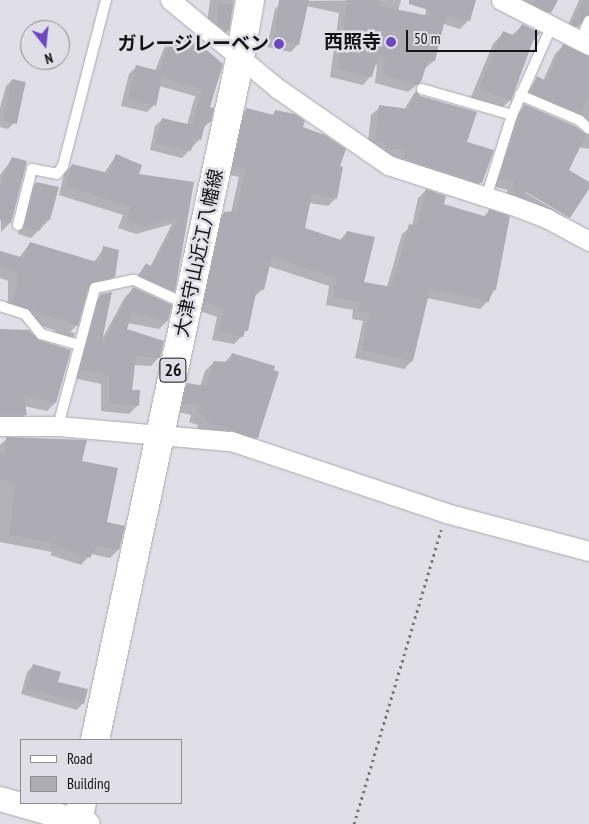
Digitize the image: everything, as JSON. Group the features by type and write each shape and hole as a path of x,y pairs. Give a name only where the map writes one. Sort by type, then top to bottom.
{"main road":[{"name":"大津守山近江八幡線","path":"95,739 240,59 250,0"}],"street":[{"path":"170,0 240,59 388,165 548,219 589,241"},
{"path":"500,0 585,43"},
{"path":"0,426 58,426 230,441 446,513 589,551"},
{"path":"0,799 20,804"},
{"path":"21,804 81,818"}],"lane":[{"path":"18,225 32,169 58,174 63,166 106,0"},
{"path":"585,43 589,21"},
{"path":"486,198 512,115 552,25"},
{"path":"422,89 512,115"},
{"path":"520,95 579,120 589,129"},
{"path":"58,426 95,288 134,280 187,304"},
{"path":"0,306 25,314 41,334 79,345"}],"path":[{"path":"354,824 446,513"}],"building":[{"path":"279,0 309,0 299,45 274,39"},
{"path":"347,0 380,0 379,6 430,16 432,11 409,4 409,0 476,0 470,21 446,15 435,61 428,60 421,82 417,85 383,75 385,57 378,56 372,77 338,69"},
{"path":"536,0 558,0 551,13 533,4"},
{"path":"583,0 589,0 589,14 583,18 579,27 572,24"},
{"path":"217,3 233,5 229,31 218,25"},
{"path":"522,24 540,33 533,41 511,101 479,88 503,31 515,36"},
{"path":"171,39 182,43 184,39 201,45 223,64 210,107 214,108 211,122 206,121 201,140 194,138 191,151 156,143 162,118 192,125 202,89 162,78 156,106 128,99 136,65 159,71"},
{"path":"563,44 589,56 589,97 581,113 530,92 537,76 546,81"},
{"path":"12,79 26,82 17,124 3,121"},
{"path":"416,91 420,96 477,112 467,142 494,150 482,183 404,158 406,150 385,148 386,144 375,142 379,105 409,109"},
{"path":"524,104 575,126 586,135 569,170 589,182 589,189 570,218 526,192 523,197 511,191 515,182 500,178"},
{"path":"246,108 274,115 275,110 295,114 305,121 303,127 325,135 346,149 340,166 343,167 337,199 312,194 305,228 344,241 347,231 375,237 364,282 392,287 409,224 417,226 426,189 446,196 444,204 487,217 489,209 510,216 496,290 492,289 489,302 430,289 413,361 388,356 362,350 370,313 359,311 361,302 333,297 336,279 272,256 264,290 257,288 248,331 245,331 243,337 219,332 224,309 204,302 224,212 237,211 246,169 233,166"},
{"path":"116,154 142,165 139,174 194,182 175,291 139,275 146,263 152,267 179,217 145,227 126,220 131,207 66,186 72,164 108,173"},
{"path":"12,157 27,161 11,223 0,220 0,184"},
{"path":"36,182 59,187 50,220 44,219 40,231 25,227"},
{"path":"30,242 100,263 103,246 119,250 115,277 94,281 89,286 78,326 12,303 17,289 17,272 0,267 0,251 24,258"},
{"path":"133,287 172,305 168,321 132,313 127,329 164,341 160,358 136,356 132,390 140,390 139,406 109,403 109,376 80,369 90,332 94,332 91,331 101,294 112,292 101,346"},
{"path":"0,329 29,330 39,340 71,350 56,403 24,396 27,415 0,415"},
{"path":"232,353 275,366 274,370 279,372 258,438 204,421 206,416 197,413 199,406 183,403 187,383 206,386 214,361 229,362"},
{"path":"6,437 87,440 82,461 118,468 107,522 125,526 119,550 97,546 90,558 57,547 58,544 9,535 16,483 0,479 0,452 5,454"},
{"path":"33,664 61,672 58,682 88,689 84,704 26,688"}],"place":[{"name":"西照寺","path":"391,42"},
{"name":"ガレージレーベン","path":"279,44"}]}
